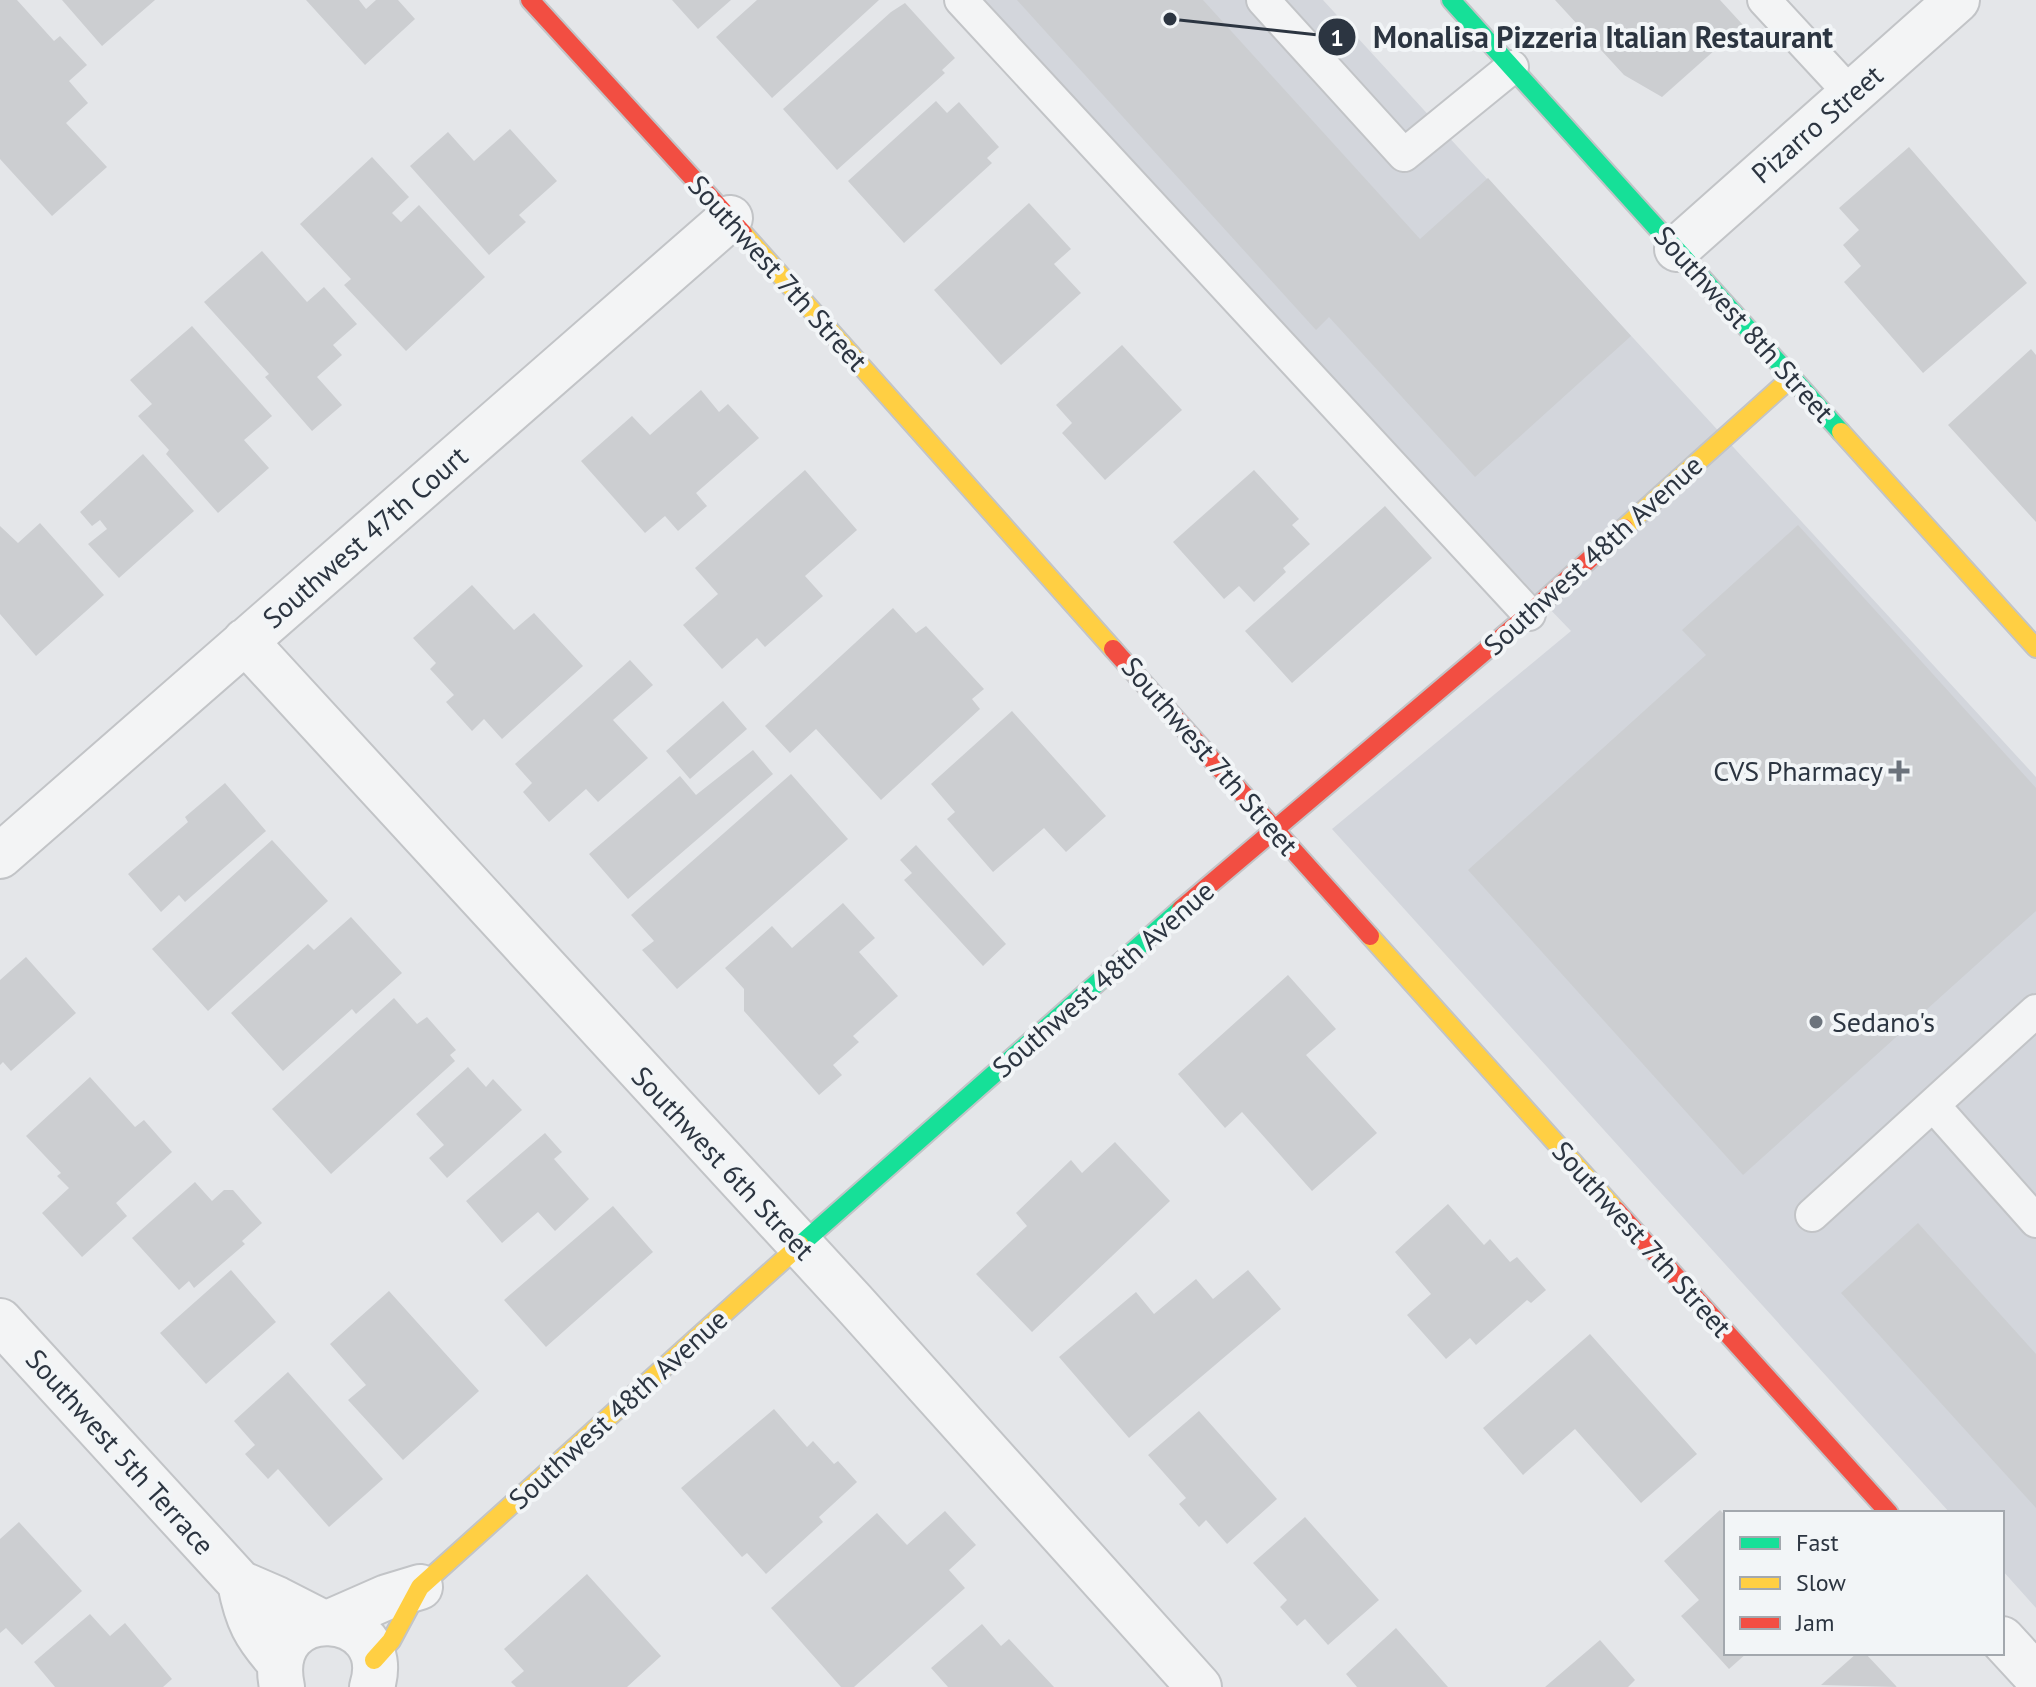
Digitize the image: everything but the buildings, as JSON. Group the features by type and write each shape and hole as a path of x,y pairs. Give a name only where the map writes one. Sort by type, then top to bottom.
{"street":[{"name":"Southwest 7th Street","path":"530,0 730,218 1275,831 1887,1511"},
{"name":"Southwest 8th Street","path":"1451,0 2036,648"},
{"name":"Pizarro Street","path":"1677,249 1957,0"},
{"name":"Southwest 47th Court","path":"0,856 730,218"},
{"name":"Southwest 48th Avenue","path":"377,1676 420,1587 799,1246 1200,893 1529,614 1792,377"},
{"name":"Southwest 6th Street","path":"245,641 863,1313 1199,1687"},
{"name":"Southwest 5th Terrace","path":"0,1321 240,1583 326,1622 345,1625 359,1633 369,1645 377,1676"},
{"name":"Southwest 5th Terrace","path":"240,1583 244,1607 276,1677"},
{"name":"Southwest 48th Avenue","path":"326,1622 420,1587"},
{"name":"Southwest 5th Terrace","path":"276,1677 289,1640 310,1625 326,1622"},
{"path":"2004,1641 2036,1676"}],"lane":[{"path":"961,0 1529,614"},
{"path":"1263,0 1404,155 1512,67"},
{"path":"1764,0 1851,94"},
{"path":"1812,1215 2033,1019"},
{"path":"1933,1105 2036,1221"}],"shaded area":[{"path":"962,0 1323,0 2036,777 2036,1608 2004,1572 2004,1511 1948,1511 1332,829 1571,631"}],"traffic: fast":[{"path":"1451,0 1841,432"},
{"path":"800,1245 1181,909"}],"traffic: slow":[{"path":"743,233 1113,649"},
{"path":"1624,528 1792,377"},
{"path":"1841,432 2036,648"},
{"path":"1370,936 1616,1210"},
{"path":"374,1660 391,1641 420,1587 800,1245"}],"traffic: jam":[{"path":"530,0 743,233"},
{"path":"1181,909 1529,614 1624,528"},
{"path":"1113,649 1370,936"},
{"path":"1616,1210 1887,1511"}],"place":[{"name":"Monalisa Pizzeria Italian Restaurant","path":"1170,19"},
{"name":"CVS Pharmacy","path":"1899,771"},
{"name":"Sedano's","path":"1816,1022"}]}
